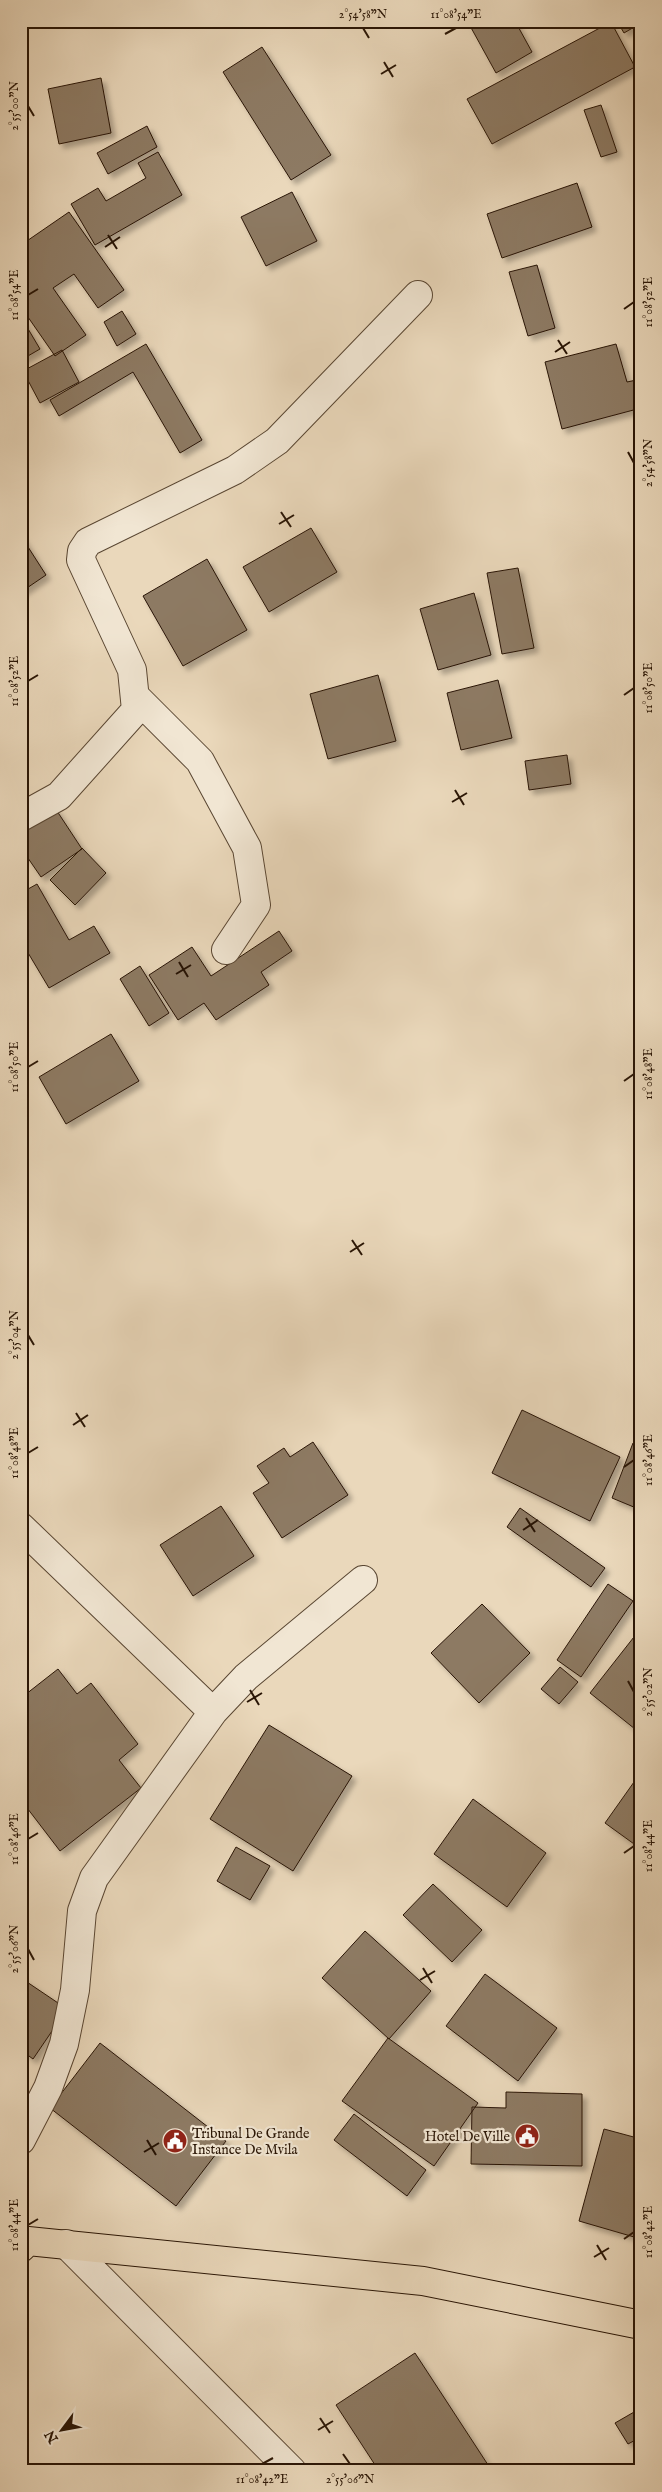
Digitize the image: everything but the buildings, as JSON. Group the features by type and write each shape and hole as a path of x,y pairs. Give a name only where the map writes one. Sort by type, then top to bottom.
{"highway":[{"path":"21,2248 28,2240 423,2281 641,2325"}],"street":[{"path":"21,817 59,796 136,710 132,670 80,560 82,551 88,542 235,470 277,441 418,295"},
{"path":"135,696 200,761 247,848 256,905 226,950"},
{"path":"21,1527 213,1712"},
{"path":"21,2140 48,2088 64,2044 75,1990 82,1911 94,1878 213,1712 246,1677 363,1580"},
{"path":"66,2244 292,2471"}],"place":[{"name":"Hotel De Ville","path":"527,2136"},
{"name":"Tribunal De Grande Instance De Mvila","path":"175,2141"}]}
